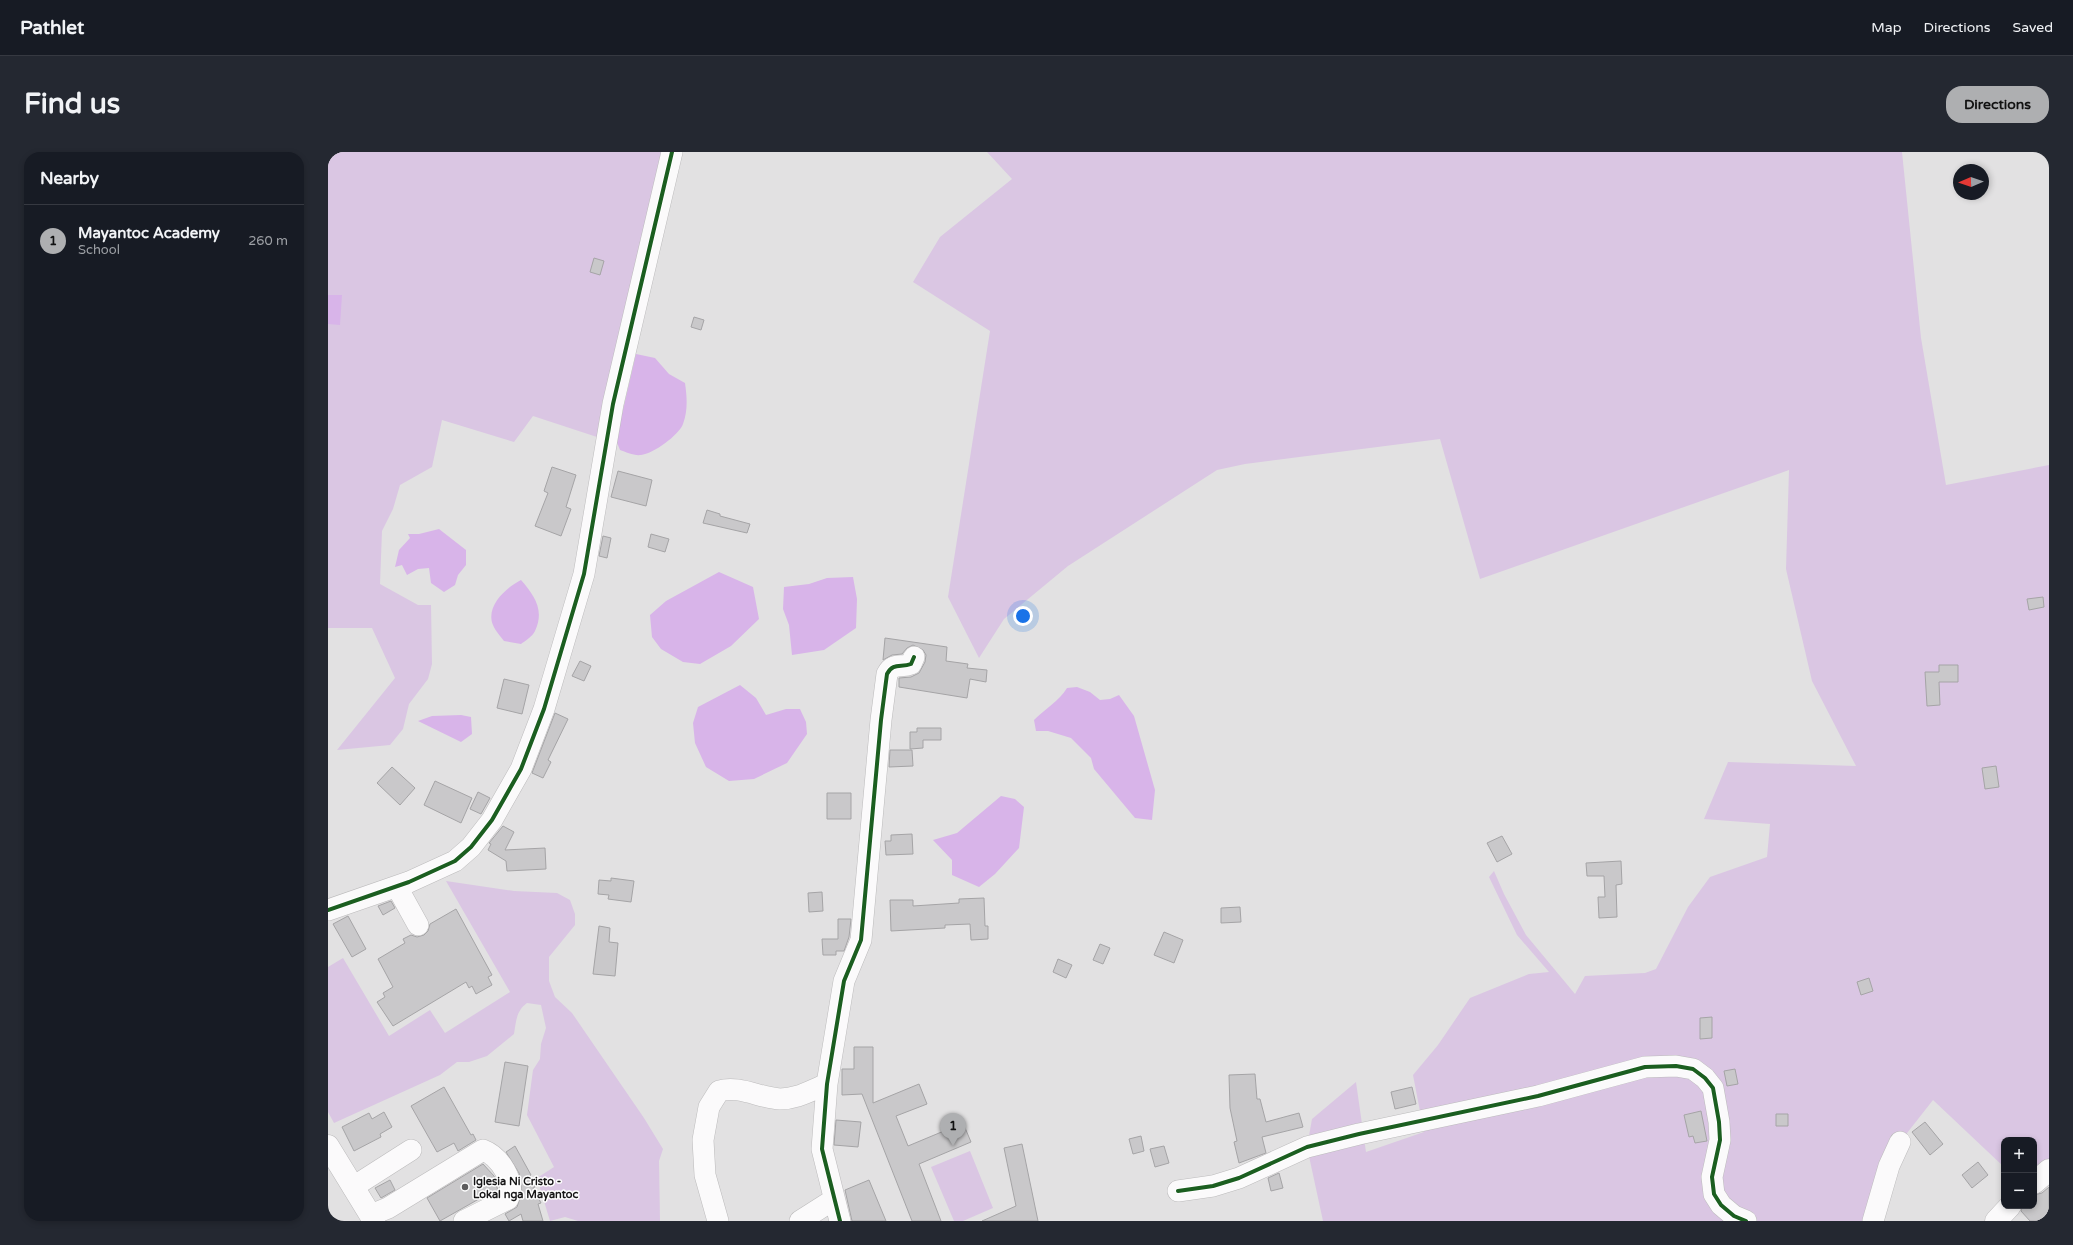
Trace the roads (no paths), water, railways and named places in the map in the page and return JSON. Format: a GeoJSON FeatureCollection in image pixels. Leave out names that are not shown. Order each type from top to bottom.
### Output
{"type":"FeatureCollection","features":[{"type":"Feature","properties":{"kind":"main road"},"geometry":{"type":"LineString","coordinates":[[328,1146],[372,1218]]}},
{"type":"Feature","properties":{"kind":"main road"},"geometry":{"type":"LineString","coordinates":[[2037,1180],[2049,1170]]}},
{"type":"Feature","properties":{"kind":"main road"},"geometry":{"type":"LineString","coordinates":[[1996,1221],[2007,1209]]}},
{"type":"Feature","properties":{"kind":"street"},"geometry":{"type":"LineString","coordinates":[[328,910],[396,887],[436,871],[455,861],[471,847],[492,820],[521,769],[544,709],[584,574],[613,404],[672,152]]}},
{"type":"Feature","properties":{"kind":"street"},"geometry":{"type":"LineString","coordinates":[[840,1221],[833,1200],[822,1149],[827,1084],[844,981],[861,940],[881,720],[887,674],[890,668],[896,665],[906,666],[911,664],[914,657]]}},
{"type":"Feature","properties":{"kind":"street"},"geometry":{"type":"LineString","coordinates":[[396,887],[418,925]]}},
{"type":"Feature","properties":{"kind":"street"},"geometry":{"type":"LineString","coordinates":[[1178,1191],[1213,1186],[1239,1178],[1307,1148],[1359,1134],[1538,1096],[1645,1067],[1676,1066],[1693,1069],[1705,1078],[1713,1088],[1719,1122],[1720,1140],[1712,1177],[1714,1194],[1721,1205],[1734,1216],[1746,1221]]}},
{"type":"Feature","properties":{"kind":"street"},"geometry":{"type":"LineString","coordinates":[[718,1221],[705,1174],[704,1140],[709,1107],[719,1090],[732,1089],[780,1099],[798,1097],[827,1084]]}},
{"type":"Feature","properties":{"kind":"street"},"geometry":{"type":"LineString","coordinates":[[1873,1221],[1890,1162],[1900,1142]]}},
{"type":"Feature","properties":{"kind":"street"},"geometry":{"type":"LineString","coordinates":[[353,1187],[412,1150]]}},
{"type":"Feature","properties":{"kind":"street"},"geometry":{"type":"LineString","coordinates":[[372,1218],[483,1150],[496,1157],[511,1185],[511,1193],[508,1199],[464,1221]]}},
{"type":"Feature","properties":{"kind":"street"},"geometry":{"type":"LineString","coordinates":[[800,1221],[833,1200]]}},
{"type":"Feature","properties":{"kind":"place","name":"Mayantoc Academy"},"geometry":{"type":"Point","coordinates":[953,1146]}},
{"type":"Feature","properties":{"kind":"place","name":"Iglesia Ni Cristo - Lokal nga Mayantoc"},"geometry":{"type":"Point","coordinates":[465,1187]}}]}
